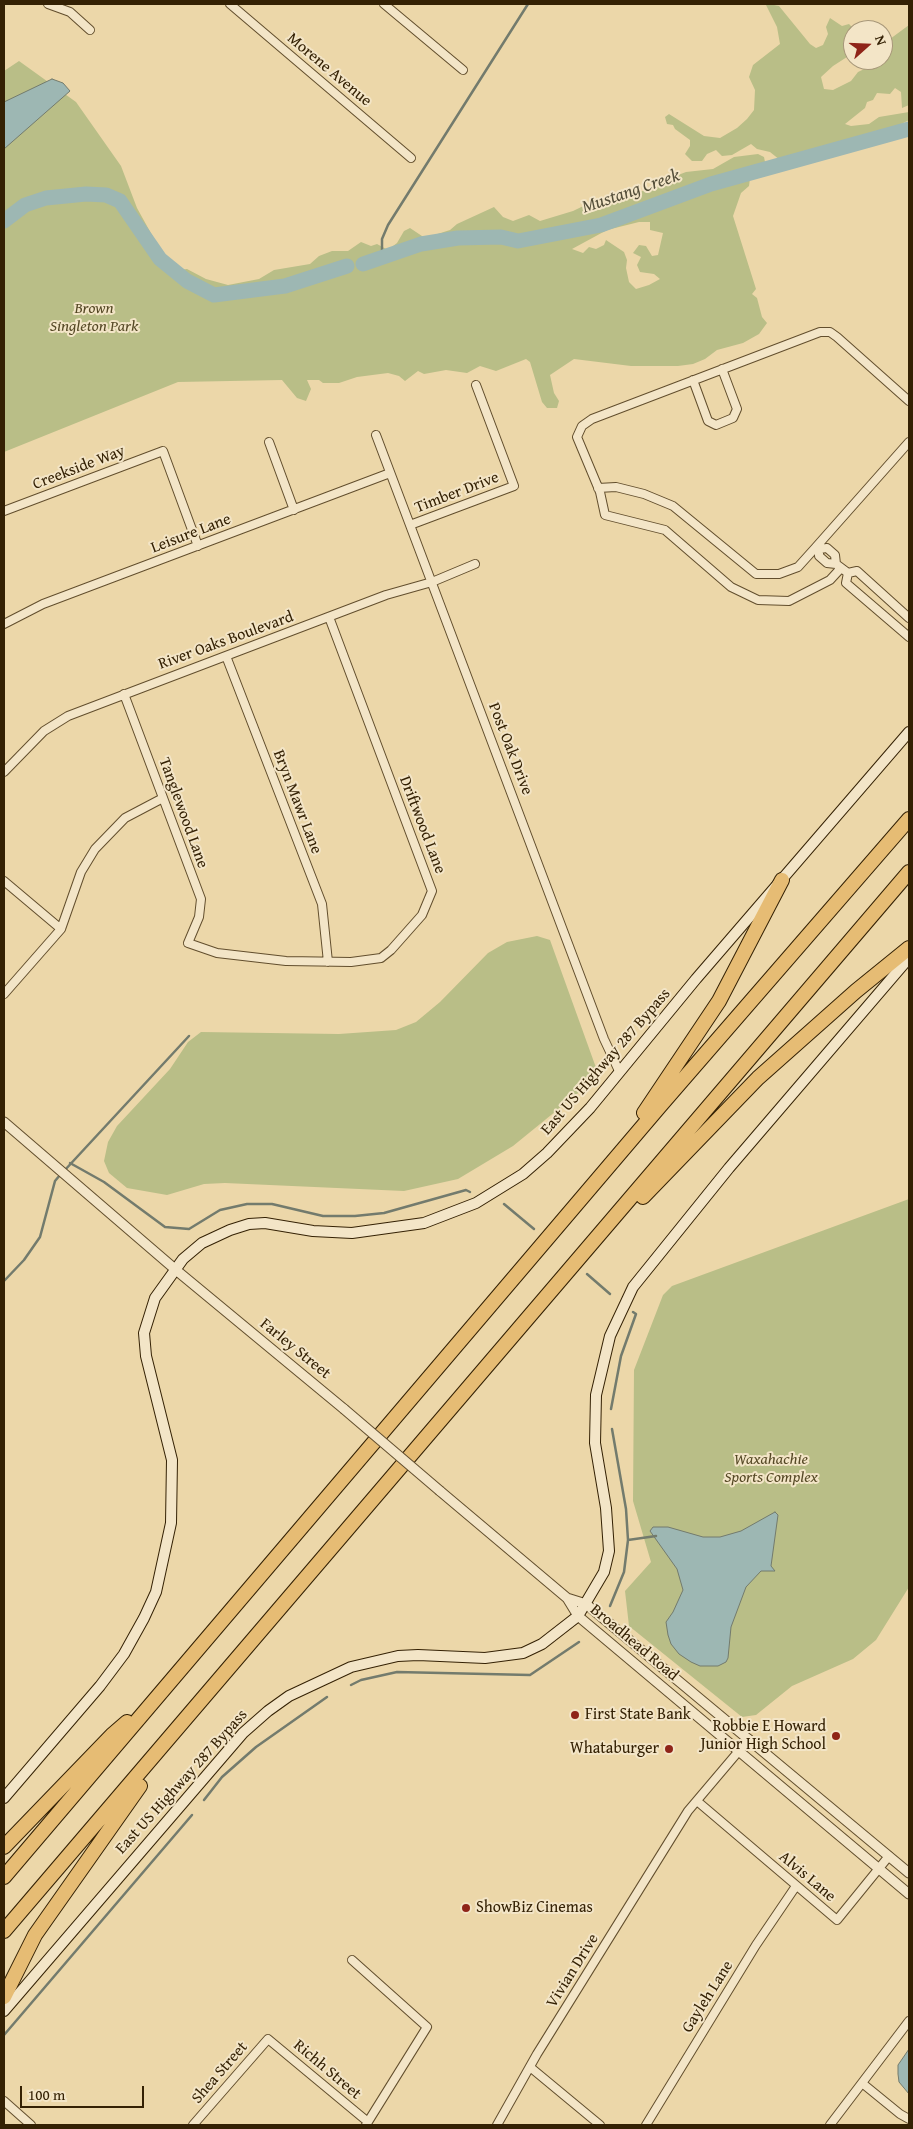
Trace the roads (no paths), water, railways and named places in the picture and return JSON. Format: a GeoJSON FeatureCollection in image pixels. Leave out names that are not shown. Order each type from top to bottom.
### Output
{"type":"FeatureCollection","features":[{"type":"Feature","properties":{"kind":"highway"},"geometry":{"type":"LineString","coordinates":[[4,1877],[909,818]]}},
{"type":"Feature","properties":{"kind":"highway"},"geometry":{"type":"LineString","coordinates":[[4,1931],[909,872]]}},
{"type":"Feature","properties":{"kind":"highway"},"geometry":{"type":"LineString","coordinates":[[603,1174],[719,1001],[782,880]]}},
{"type":"Feature","properties":{"kind":"highway"},"geometry":{"type":"LineString","coordinates":[[602,1230],[622,1218],[758,1078],[856,991],[909,948]]}},
{"type":"Feature","properties":{"kind":"highway"},"geometry":{"type":"LineString","coordinates":[[4,1997],[35,1935],[140,1785],[226,1682],[232,1665]]}},
{"type":"Feature","properties":{"kind":"highway"},"geometry":{"type":"LineString","coordinates":[[4,1847],[112,1735],[126,1723],[143,1714]]}},
{"type":"Feature","properties":{"kind":"main road","name":"East US Highway 287 Bypass"},"geometry":{"type":"LineString","coordinates":[[4,1798],[100,1686],[124,1654],[156,1592],[171,1523],[172,1460],[163,1416],[146,1356],[144,1333],[155,1298],[188,1253],[202,1243],[230,1230],[249,1224],[265,1223],[313,1231],[352,1233],[424,1223],[476,1203],[523,1174],[547,1153],[590,1108],[619,1071],[909,732]]}},
{"type":"Feature","properties":{"kind":"main road","name":"East US Highway 287 Bypass"},"geometry":{"type":"LineString","coordinates":[[4,2011],[243,1733],[289,1696],[351,1667],[398,1656],[485,1658],[523,1653],[542,1644],[578,1616],[604,1572],[609,1551],[606,1508],[595,1442],[596,1395],[610,1336],[632,1287],[729,1168],[909,958]]}},
{"type":"Feature","properties":{"kind":"street"},"geometry":{"type":"LineString","coordinates":[[48,4],[70,12],[90,30]]}},
{"type":"Feature","properties":{"kind":"street","name":"Morene Avenue"},"geometry":{"type":"LineString","coordinates":[[230,4],[411,158]]}},
{"type":"Feature","properties":{"kind":"street"},"geometry":{"type":"LineString","coordinates":[[384,4],[463,70]]}},
{"type":"Feature","properties":{"kind":"street"},"geometry":{"type":"LineString","coordinates":[[842,568],[830,580],[789,601],[758,600],[731,587],[665,530],[605,515],[598,488],[577,437],[582,426],[592,419],[820,332],[830,332],[909,401]]}},
{"type":"Feature","properties":{"kind":"street"},"geometry":{"type":"LineString","coordinates":[[693,380],[708,420],[716,425],[733,418],[737,409],[722,369]]}},
{"type":"Feature","properties":{"kind":"street","name":"Timber Drive"},"geometry":{"type":"LineString","coordinates":[[410,525],[514,486],[476,384]]}},
{"type":"Feature","properties":{"kind":"street","name":"Post Oak Drive"},"geometry":{"type":"LineString","coordinates":[[376,435],[604,1039],[619,1071]]}},
{"type":"Feature","properties":{"kind":"street"},"geometry":{"type":"LineString","coordinates":[[269,442],[294,510]]}},
{"type":"Feature","properties":{"kind":"street"},"geometry":{"type":"LineString","coordinates":[[598,488],[616,487],[644,494],[673,506],[756,574],[779,574],[798,567],[818,548],[909,442]]}},
{"type":"Feature","properties":{"kind":"street","name":"Creekside Way"},"geometry":{"type":"LineString","coordinates":[[4,511],[163,451],[198,546]]}},
{"type":"Feature","properties":{"kind":"street","name":"Leisure Lane"},"geometry":{"type":"LineString","coordinates":[[4,624],[43,604],[390,474]]}},
{"type":"Feature","properties":{"kind":"street"},"geometry":{"type":"LineString","coordinates":[[818,548],[819,556],[827,563],[857,571],[909,618]]}},
{"type":"Feature","properties":{"kind":"street","name":"River Oaks Boulevard"},"geometry":{"type":"LineString","coordinates":[[4,772],[52,725],[68,716],[386,595],[432,582],[475,564]]}},
{"type":"Feature","properties":{"kind":"street"},"geometry":{"type":"LineString","coordinates":[[842,568],[846,583],[909,637]]}},
{"type":"Feature","properties":{"kind":"street","name":"Driftwood Lane"},"geometry":{"type":"LineString","coordinates":[[188,943],[217,953],[286,961],[361,962],[381,958],[422,915],[432,891],[329,617]]}},
{"type":"Feature","properties":{"kind":"street","name":"Bryn Mawr Lane"},"geometry":{"type":"LineString","coordinates":[[226,656],[322,904],[328,962]]}},
{"type":"Feature","properties":{"kind":"street","name":"Tanglewood Lane"},"geometry":{"type":"LineString","coordinates":[[124,694],[201,899],[199,917],[188,943]]}},
{"type":"Feature","properties":{"kind":"street"},"geometry":{"type":"LineString","coordinates":[[4,994],[61,929],[81,872],[95,849],[125,818],[163,798]]}},
{"type":"Feature","properties":{"kind":"street"},"geometry":{"type":"LineString","coordinates":[[4,881],[61,929]]}},
{"type":"Feature","properties":{"kind":"street","name":"Farley Street"},"geometry":{"type":"LineString","coordinates":[[4,1122],[176,1270],[567,1598]]}},
{"type":"Feature","properties":{"kind":"street","name":"Broadhead Road"},"geometry":{"type":"LineString","coordinates":[[567,1598],[586,1604],[909,1873]]}},
{"type":"Feature","properties":{"kind":"street","name":"Broadhead Road"},"geometry":{"type":"LineString","coordinates":[[567,1598],[578,1616],[909,1894]]}},
{"type":"Feature","properties":{"kind":"street","name":"Vivian Drive"},"geometry":{"type":"LineString","coordinates":[[497,2125],[530,2067],[664,1850],[697,1801],[750,1739]]}},
{"type":"Feature","properties":{"kind":"street","name":"Alvis Lane"},"geometry":{"type":"LineString","coordinates":[[697,1801],[837,1920],[889,1856]]}},
{"type":"Feature","properties":{"kind":"street","name":"Gayleh Lane"},"geometry":{"type":"LineString","coordinates":[[646,2125],[796,1886]]}},
{"type":"Feature","properties":{"kind":"street"},"geometry":{"type":"LineString","coordinates":[[352,1960],[427,2027],[367,2124]]}},
{"type":"Feature","properties":{"kind":"street"},"geometry":{"type":"LineString","coordinates":[[830,2125],[909,2021]]}},
{"type":"Feature","properties":{"kind":"street","name":"Richh Street"},"geometry":{"type":"LineString","coordinates":[[268,2039],[367,2124]]}},
{"type":"Feature","properties":{"kind":"street","name":"Shea Street"},"geometry":{"type":"LineString","coordinates":[[196,2124],[268,2039]]}},
{"type":"Feature","properties":{"kind":"street"},"geometry":{"type":"LineString","coordinates":[[530,2067],[600,2125]]}},
{"type":"Feature","properties":{"kind":"street"},"geometry":{"type":"LineString","coordinates":[[862,2083],[900,2114],[909,2119]]}},
{"type":"Feature","properties":{"kind":"street"},"geometry":{"type":"LineString","coordinates":[[4,2101],[31,2125]]}},
{"type":"Feature","properties":{"kind":"water"},"geometry":{"type":"Polygon","coordinates":[[[52,79],[63,83],[70,91],[4,149],[4,102],[52,79]]]}},
{"type":"Feature","properties":{"kind":"water"},"geometry":{"type":"Polygon","coordinates":[[[775,1512],[778,1515],[771,1566],[775,1571],[761,1571],[746,1587],[731,1627],[726,1662],[718,1666],[700,1666],[691,1662],[679,1654],[671,1644],[666,1622],[683,1590],[677,1569],[650,1531],[653,1527],[668,1527],[703,1537],[720,1537],[741,1531],[775,1512]]]}},
{"type":"Feature","properties":{"kind":"water"},"geometry":{"type":"Polygon","coordinates":[[[909,2049],[909,2094],[899,2082],[898,2065],[909,2049]]]}},
{"type":"Feature","properties":{"kind":"waterway"},"geometry":{"type":"LineString","coordinates":[[382,257],[382,239],[388,225],[528,4]]}},
{"type":"Feature","properties":{"kind":"waterway","name":"Mustang Creek"},"geometry":{"type":"LineString","coordinates":[[363,264],[421,244],[458,238],[501,237],[518,241],[601,225],[711,184],[909,129]]}},
{"type":"Feature","properties":{"kind":"waterway","name":"Mustang Creek"},"geometry":{"type":"LineString","coordinates":[[4,221],[25,205],[46,198],[86,194],[106,195],[120,201],[160,259],[187,281],[214,295],[285,286],[347,266]]}},
{"type":"Feature","properties":{"kind":"waterway"},"geometry":{"type":"LineString","coordinates":[[64,1171],[189,1036]]}},
{"type":"Feature","properties":{"kind":"waterway"},"geometry":{"type":"LineString","coordinates":[[70,1163],[104,1182],[165,1227],[189,1229],[220,1210],[247,1204],[272,1204],[323,1216],[355,1216],[384,1213],[466,1190],[470,1192]]}},
{"type":"Feature","properties":{"kind":"waterway"},"geometry":{"type":"LineString","coordinates":[[4,1281],[24,1260],[40,1237],[55,1181],[60,1175]]}},
{"type":"Feature","properties":{"kind":"waterway"},"geometry":{"type":"LineString","coordinates":[[504,1204],[534,1229]]}},
{"type":"Feature","properties":{"kind":"waterway"},"geometry":{"type":"LineString","coordinates":[[587,1274],[610,1294]]}},
{"type":"Feature","properties":{"kind":"waterway"},"geometry":{"type":"LineString","coordinates":[[611,1409],[621,1356],[636,1314],[633,1312]]}},
{"type":"Feature","properties":{"kind":"waterway"},"geometry":{"type":"LineString","coordinates":[[610,1606],[624,1572],[628,1540],[626,1509],[612,1429]]}},
{"type":"Feature","properties":{"kind":"waterway"},"geometry":{"type":"LineString","coordinates":[[628,1540],[656,1536]]}},
{"type":"Feature","properties":{"kind":"waterway"},"geometry":{"type":"LineString","coordinates":[[351,1685],[361,1680],[397,1672],[530,1675],[579,1642]]}},
{"type":"Feature","properties":{"kind":"waterway"},"geometry":{"type":"LineString","coordinates":[[204,1800],[222,1777],[256,1747],[327,1697]]}},
{"type":"Feature","properties":{"kind":"waterway"},"geometry":{"type":"LineString","coordinates":[[4,2035],[192,1815]]}},
{"type":"Feature","properties":{"kind":"place","name":"First State Bank"},"geometry":{"type":"Point","coordinates":[575,1715]}},
{"type":"Feature","properties":{"kind":"place","name":"Robbie E Howard Junior High School"},"geometry":{"type":"Point","coordinates":[836,1736]}},
{"type":"Feature","properties":{"kind":"place","name":"Whataburger"},"geometry":{"type":"Point","coordinates":[669,1749]}},
{"type":"Feature","properties":{"kind":"place","name":"ShowBiz Cinemas"},"geometry":{"type":"Point","coordinates":[466,1908]}},
{"type":"Feature","properties":{"kind":"park label","name":"Brown Singleton Park"},"geometry":{"type":"Point","coordinates":[94,318]}},
{"type":"Feature","properties":{"kind":"park label","name":"Waxahachie Sports Complex"},"geometry":{"type":"Point","coordinates":[771,1469]}}]}
